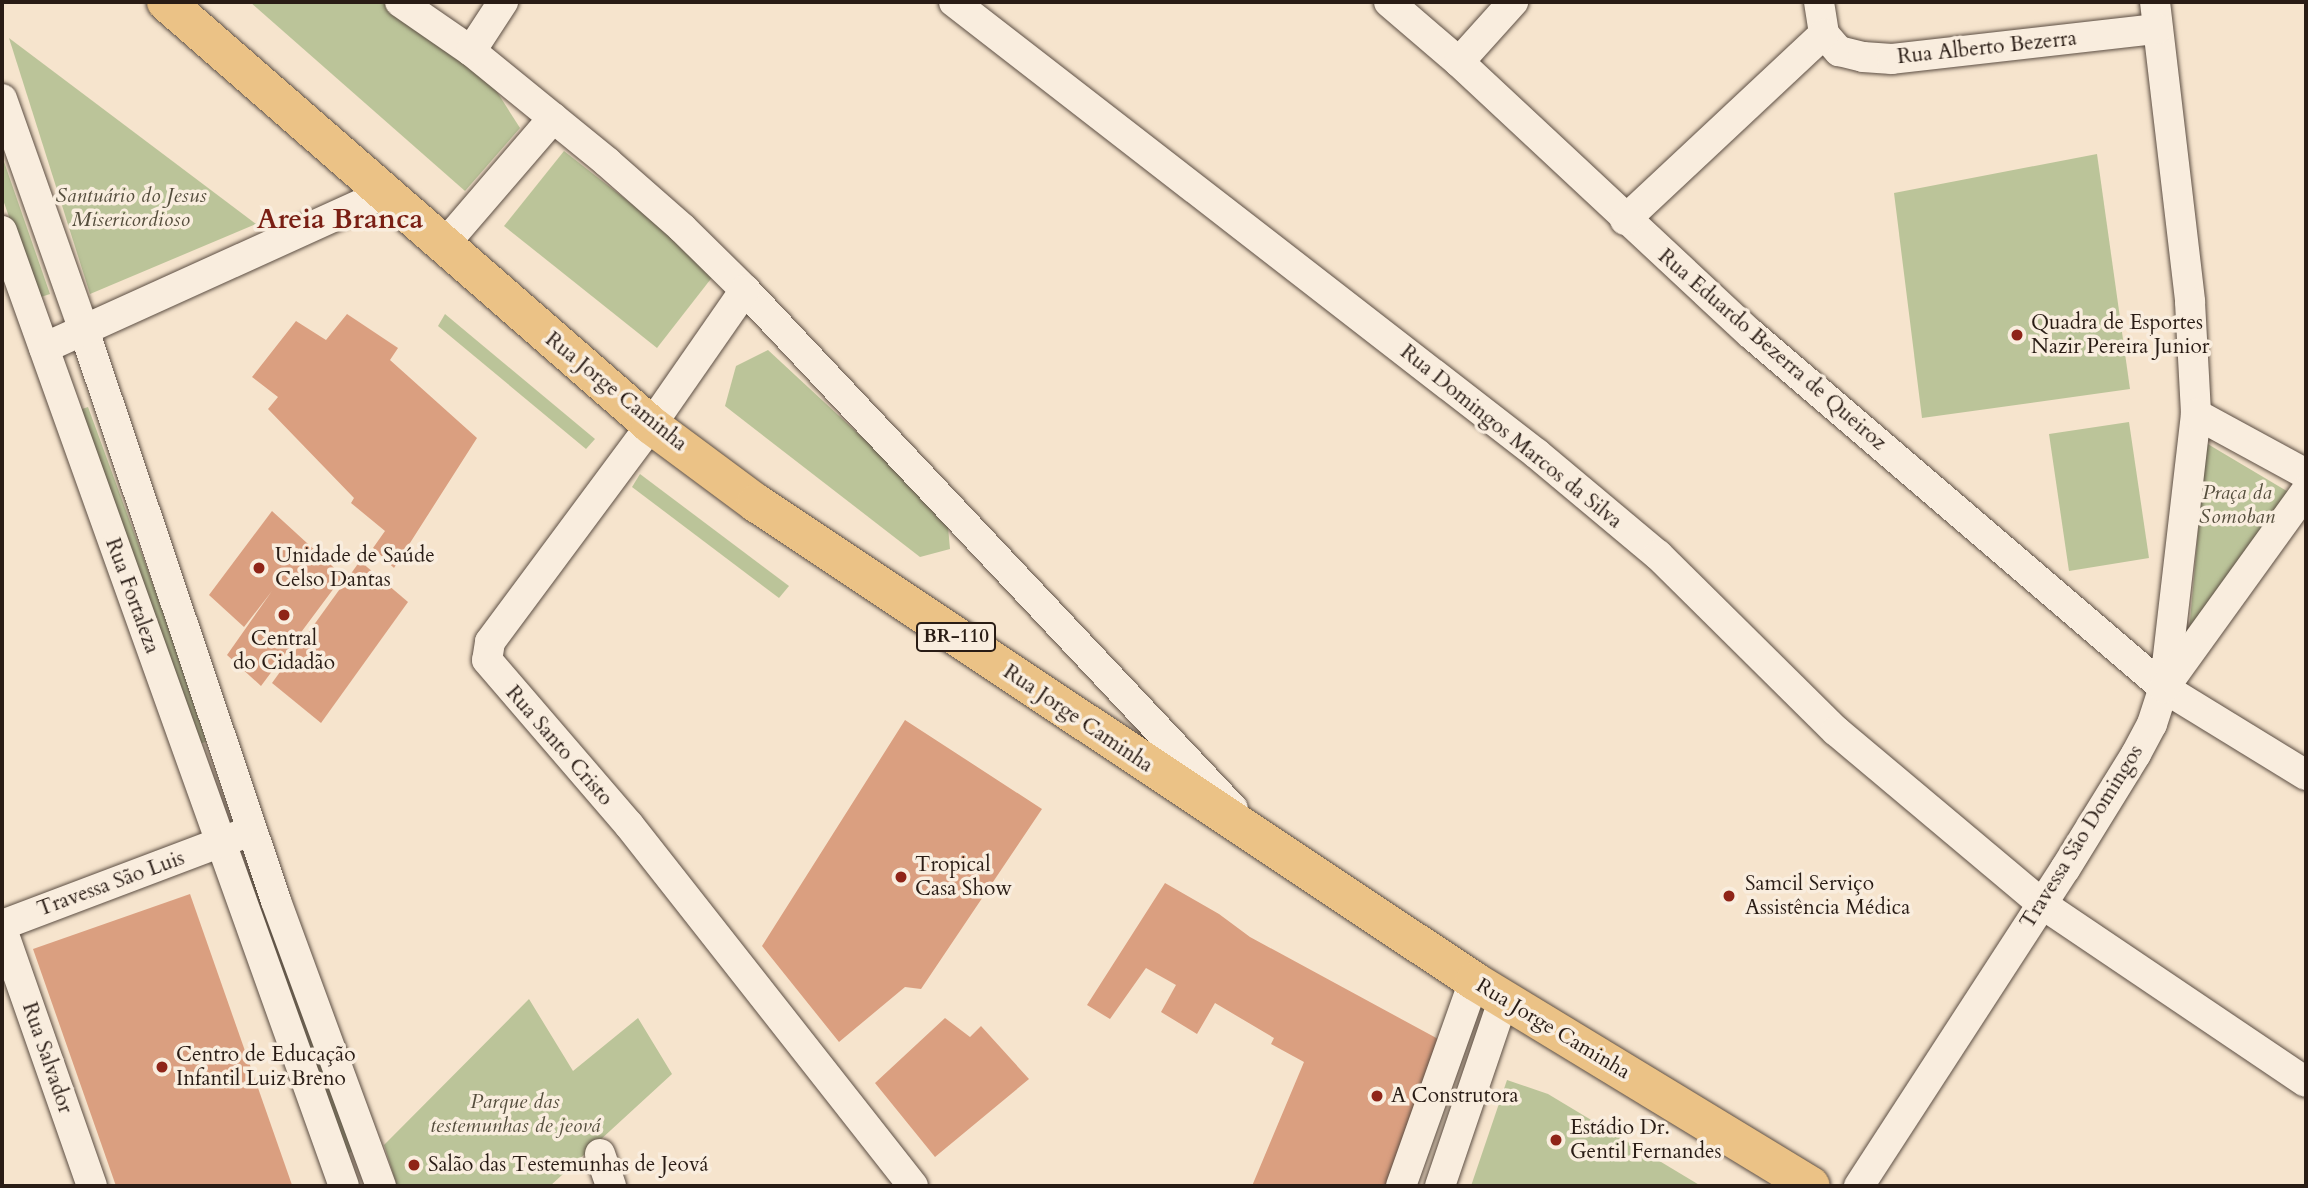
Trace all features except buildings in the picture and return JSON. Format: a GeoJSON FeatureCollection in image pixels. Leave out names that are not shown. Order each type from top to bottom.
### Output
{"type":"FeatureCollection","features":[{"type":"Feature","properties":{"kind":"main road","name":"Rua Jorge Caminha"},"geometry":{"type":"LineString","coordinates":[[177,5],[384,194],[652,425],[814,543],[1270,847],[1489,989],[1811,1186]]}},
{"type":"Feature","properties":{"kind":"street"},"geometry":{"type":"LineString","coordinates":[[400,2],[471,51],[682,228],[745,290],[1270,847]]}},
{"type":"Feature","properties":{"kind":"street"},"geometry":{"type":"LineString","coordinates":[[471,51],[503,2]]}},
{"type":"Feature","properties":{"kind":"street","name":"Rua Domingos Marcos da Silva"},"geometry":{"type":"LineString","coordinates":[[954,2],[1547,463],[1688,583],[1836,731],[2042,904],[2306,1082]]}},
{"type":"Feature","properties":{"kind":"street","name":"Rua Eduardo Bezerra de Queiroz"},"geometry":{"type":"LineString","coordinates":[[1389,2],[1459,62],[1625,220],[1751,334],[2164,688],[2306,775]]}},
{"type":"Feature","properties":{"kind":"street"},"geometry":{"type":"LineString","coordinates":[[1459,62],[1513,2]]}},
{"type":"Feature","properties":{"kind":"street"},"geometry":{"type":"LineString","coordinates":[[1625,220],[1824,34],[1819,2]]}},
{"type":"Feature","properties":{"kind":"street"},"geometry":{"type":"LineString","coordinates":[[2156,15],[2190,302],[2196,414],[2164,688]]}},
{"type":"Feature","properties":{"kind":"street","name":"Rua Alberto Bezerra"},"geometry":{"type":"LineString","coordinates":[[1824,34],[1839,51],[1863,57],[1892,59],[2156,15]]}},
{"type":"Feature","properties":{"kind":"street","name":"Rua Fortaleza"},"geometry":{"type":"LineString","coordinates":[[2,99],[84,330],[373,1183]]}},
{"type":"Feature","properties":{"kind":"street"},"geometry":{"type":"LineString","coordinates":[[443,246],[554,118]]}},
{"type":"Feature","properties":{"kind":"street"},"geometry":{"type":"LineString","coordinates":[[44,348],[384,194]]}},
{"type":"Feature","properties":{"kind":"street","name":"Rua Fortaleza"},"geometry":{"type":"LineString","coordinates":[[2,231],[344,1186]]}},
{"type":"Feature","properties":{"kind":"street","name":"Rua Santo Cristo"},"geometry":{"type":"LineString","coordinates":[[745,290],[652,425],[490,642],[487,653],[489,666],[629,825],[913,1186]]}},
{"type":"Feature","properties":{"kind":"street"},"geometry":{"type":"LineString","coordinates":[[2196,414],[2306,474]]}},
{"type":"Feature","properties":{"kind":"street","name":"Travessa São Domingos"},"geometry":{"type":"LineString","coordinates":[[1859,1186],[2136,754],[2152,724],[2164,688],[2306,491]]}},
{"type":"Feature","properties":{"kind":"street"},"geometry":{"type":"LineString","coordinates":[[220,844],[253,828]]}},
{"type":"Feature","properties":{"kind":"street","name":"Travessa São Luis"},"geometry":{"type":"LineString","coordinates":[[2,927],[220,844]]}},
{"type":"Feature","properties":{"kind":"street","name":"Rua Salvador"},"geometry":{"type":"LineString","coordinates":[[2,927],[92,1186]]}},
{"type":"Feature","properties":{"kind":"street"},"geometry":{"type":"LineString","coordinates":[[1401,1186],[1489,989]]}},
{"type":"Feature","properties":{"kind":"street"},"geometry":{"type":"LineString","coordinates":[[1440,1186],[1489,989]]}},
{"type":"Feature","properties":{"kind":"street"},"geometry":{"type":"LineString","coordinates":[[600,1154],[611,1186]]}},
{"type":"Feature","properties":{"kind":"green space"},"geometry":{"type":"Polygon","coordinates":[[[250,2],[385,2],[471,51],[520,128],[465,191],[250,2]]]}},
{"type":"Feature","properties":{"kind":"green space","name":"Santuário do Jesus Misericordioso"},"geometry":{"type":"Polygon","coordinates":[[[9,38],[256,224],[90,294],[9,38]]]}},
{"type":"Feature","properties":{"kind":"green space"},"geometry":{"type":"Polygon","coordinates":[[[564,151],[717,271],[657,348],[504,226],[564,151]]]}},
{"type":"Feature","properties":{"kind":"green space","name":"Quadra de Esportes Nazir Pereira Junior"},"geometry":{"type":"Polygon","coordinates":[[[2097,154],[2130,389],[1922,418],[1894,193],[2097,154]]]}},
{"type":"Feature","properties":{"kind":"green space"},"geometry":{"type":"Polygon","coordinates":[[[2,156],[50,294],[38,298],[2,197],[2,156]]]}},
{"type":"Feature","properties":{"kind":"green space"},"geometry":{"type":"Polygon","coordinates":[[[445,314],[595,439],[586,449],[438,326],[445,314]]]}},
{"type":"Feature","properties":{"kind":"green space"},"geometry":{"type":"Polygon","coordinates":[[[768,350],[947,516],[950,549],[920,557],[725,406],[736,366],[768,350]]]}},
{"type":"Feature","properties":{"kind":"green space"},"geometry":{"type":"Polygon","coordinates":[[[88,407],[210,740],[195,746],[73,412],[88,407]]]}},
{"type":"Feature","properties":{"kind":"green space"},"geometry":{"type":"Polygon","coordinates":[[[2129,422],[2149,558],[2069,571],[2049,434],[2129,422]]]}},
{"type":"Feature","properties":{"kind":"green space","name":"Praça da Somoban"},"geometry":{"type":"Polygon","coordinates":[[[2206,443],[2292,494],[2189,632],[2206,443]]]}},
{"type":"Feature","properties":{"kind":"green space"},"geometry":{"type":"Polygon","coordinates":[[[640,474],[789,586],[779,598],[632,487],[640,474]]]}},
{"type":"Feature","properties":{"kind":"green space"},"geometry":{"type":"Polygon","coordinates":[[[255,871],[355,1150],[343,1156],[242,875],[255,871]]]}},
{"type":"Feature","properties":{"kind":"green space","name":"Parque das testemunhas de jeová"},"geometry":{"type":"Polygon","coordinates":[[[529,999],[573,1071],[638,1018],[672,1074],[550,1186],[397,1186],[384,1145],[529,999]]]}},
{"type":"Feature","properties":{"kind":"green space","name":"Estádio Dr. Gentil Fernandes"},"geometry":{"type":"Polygon","coordinates":[[[1507,1080],[1548,1094],[1701,1186],[1471,1186],[1507,1080]]]}},
{"type":"Feature","properties":{"kind":"place","name":"Quadra de Esportes Nazir Pereira Junior"},"geometry":{"type":"Point","coordinates":[2017,335]}},
{"type":"Feature","properties":{"kind":"place","name":"Unidade de Saúde Celso Dantas"},"geometry":{"type":"Point","coordinates":[259,568]}},
{"type":"Feature","properties":{"kind":"place","name":"Central do Cidadão"},"geometry":{"type":"Point","coordinates":[284,615]}},
{"type":"Feature","properties":{"kind":"place","name":"Tropical Casa Show"},"geometry":{"type":"Point","coordinates":[901,877]}},
{"type":"Feature","properties":{"kind":"place","name":"Samcil Serviço Assistência Médica"},"geometry":{"type":"Point","coordinates":[1729,896]}},
{"type":"Feature","properties":{"kind":"place","name":"Centro de Educação Infantil Luiz Breno"},"geometry":{"type":"Point","coordinates":[162,1067]}},
{"type":"Feature","properties":{"kind":"place","name":"A Construtora"},"geometry":{"type":"Point","coordinates":[1377,1096]}},
{"type":"Feature","properties":{"kind":"place","name":"Estádio Dr. Gentil Fernandes"},"geometry":{"type":"Point","coordinates":[1556,1140]}},
{"type":"Feature","properties":{"kind":"place","name":"Salão das Testemunhas de Jeová"},"geometry":{"type":"Point","coordinates":[414,1165]}},
{"type":"Feature","properties":{"kind":"district","name":"Areia Branca"},"geometry":{"type":"Point","coordinates":[340,219]}}]}
